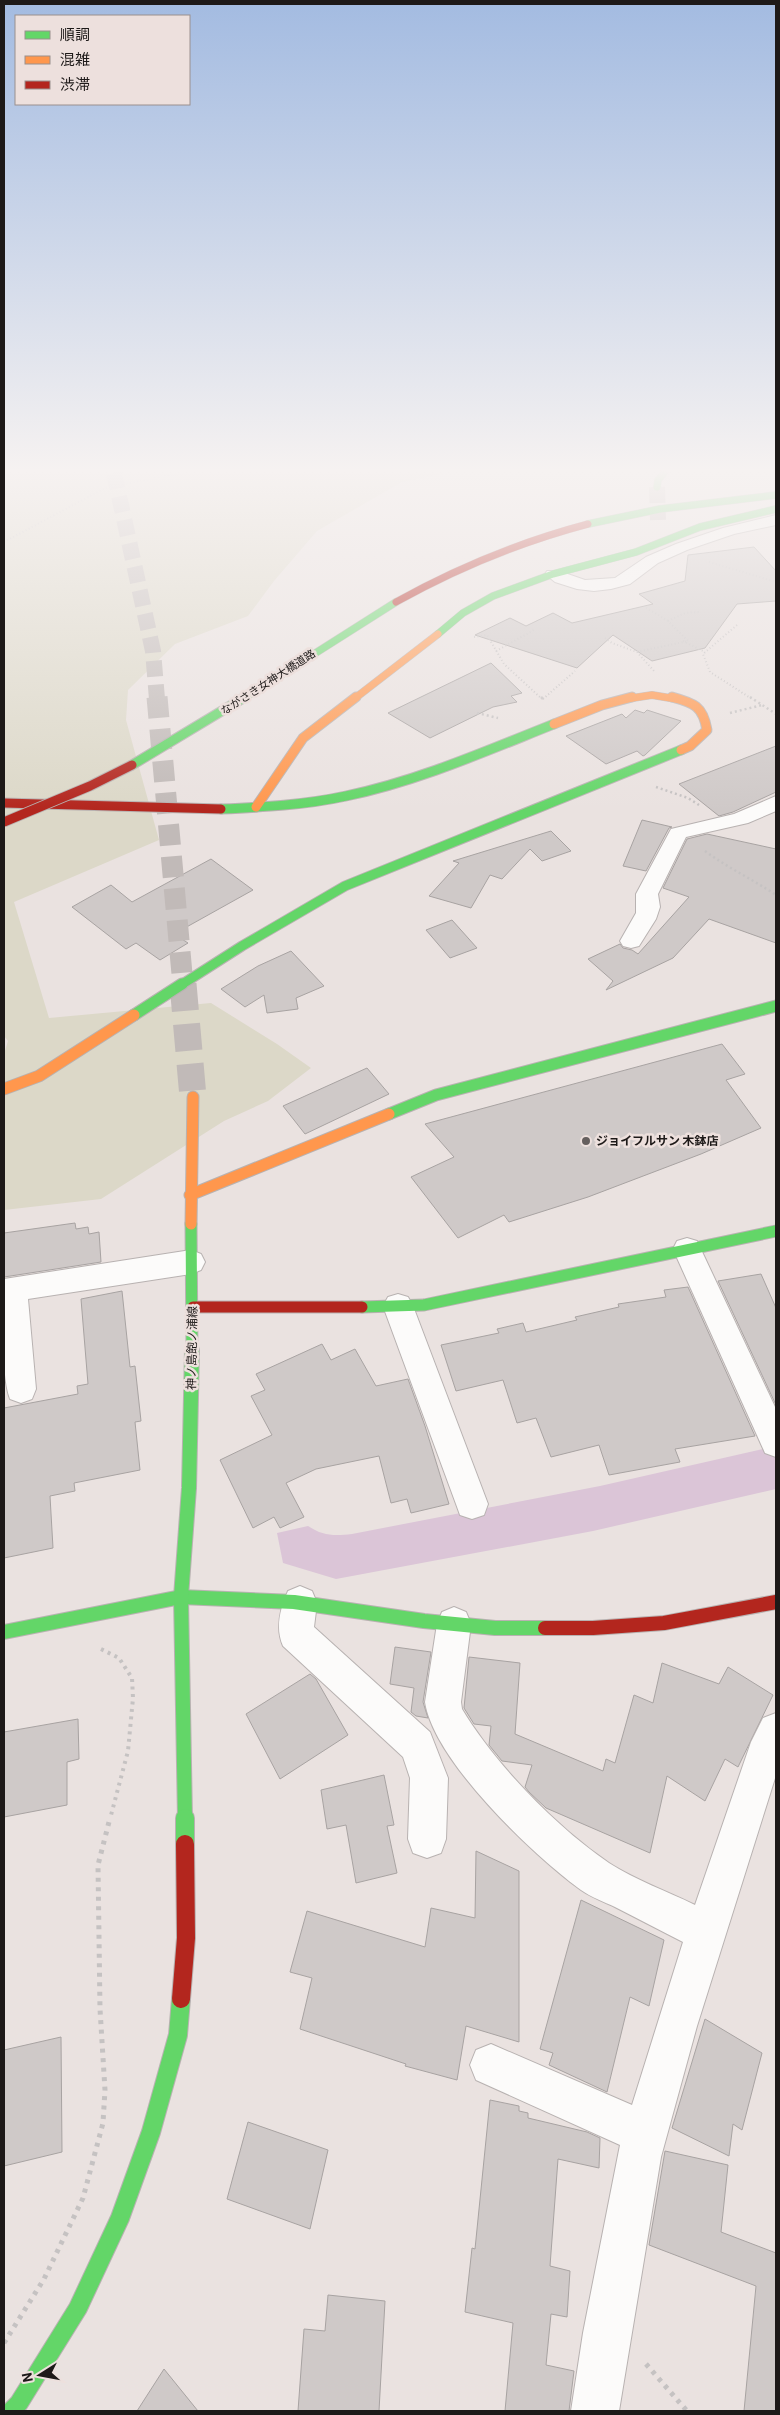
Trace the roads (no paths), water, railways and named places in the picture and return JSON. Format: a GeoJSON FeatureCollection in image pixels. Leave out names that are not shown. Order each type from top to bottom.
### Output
{"type":"FeatureCollection","features":[{"type":"Feature","properties":{"kind":"street","name":"ながさき女神大橋道路"},"geometry":{"type":"LineString","coordinates":[[4,822],[90,786],[132,765],[188,733],[393,604],[428,586]]}},
{"type":"Feature","properties":{"kind":"street"},"geometry":{"type":"LineString","coordinates":[[256,807],[303,738],[410,658],[463,613],[494,596],[522,586]]}},
{"type":"Feature","properties":{"kind":"street"},"geometry":{"type":"LineString","coordinates":[[4,803],[198,810],[256,807],[345,796],[414,778],[620,700],[658,695],[686,701],[699,709],[706,719],[707,730],[701,738],[690,746],[345,886],[242,946],[39,1076],[4,1089]]}},
{"type":"Feature","properties":{"kind":"street"},"geometry":{"type":"LineString","coordinates":[[631,941],[647,917],[650,903],[647,894],[678,833],[717,823],[771,814]]}},
{"type":"Feature","properties":{"kind":"street"},"geometry":{"type":"LineString","coordinates":[[190,1195],[436,1095],[776,1006]]}},
{"type":"Feature","properties":{"kind":"street","name":"神ノ島飽ノ浦線"},"geometry":{"type":"LineString","coordinates":[[18,2408],[78,2308],[120,2218],[151,2132],[178,2035],[186,1938],[181,1597],[189,1488],[193,1308],[190,1195],[193,1098]]}},
{"type":"Feature","properties":{"kind":"street"},"geometry":{"type":"LineString","coordinates":[[193,1308],[424,1305],[776,1230]]}},
{"type":"Feature","properties":{"kind":"street"},"geometry":{"type":"LineString","coordinates":[[687,1249],[776,1443]]}},
{"type":"Feature","properties":{"kind":"street"},"geometry":{"type":"LineString","coordinates":[[21,1389],[9,1290],[191,1262]]}},
{"type":"Feature","properties":{"kind":"street"},"geometry":{"type":"LineString","coordinates":[[398,1306],[472,1504]]}},
{"type":"Feature","properties":{"kind":"street"},"geometry":{"type":"LineString","coordinates":[[4,1632],[181,1597],[300,1603],[495,1628],[593,1628],[664,1623],[776,1602]]}},
{"type":"Feature","properties":{"kind":"street"},"geometry":{"type":"LineString","coordinates":[[300,1603],[296,1634],[400,1728],[417,1746],[429,1778],[427,1839]]}},
{"type":"Feature","properties":{"kind":"street"},"geometry":{"type":"LineString","coordinates":[[454,1624],[443,1702],[445,1714],[456,1733],[492,1780],[534,1827],[596,1876],[706,1932]]}},
{"type":"Feature","properties":{"kind":"street"},"geometry":{"type":"LineString","coordinates":[[595,2411],[639,2157],[676,2026],[706,1932],[764,1755],[776,1731]]}},
{"type":"Feature","properties":{"kind":"street"},"geometry":{"type":"LineString","coordinates":[[491,2065],[646,2134]]}},
{"type":"Feature","properties":{"kind":"tunnel"},"geometry":{"type":"LineString","coordinates":[[139,586],[153,651],[157,699]]}},
{"type":"Feature","properties":{"kind":"tunnel"},"geometry":{"type":"LineString","coordinates":[[157,697],[183,985]]}},
{"type":"Feature","properties":{"kind":"tunnel"},"geometry":{"type":"LineString","coordinates":[[183,984],[193,1097]]}},
{"type":"Feature","properties":{"kind":"place","name":"ジョイフルサン 木鉢店"},"geometry":{"type":"Point","coordinates":[586,1141]}}]}
